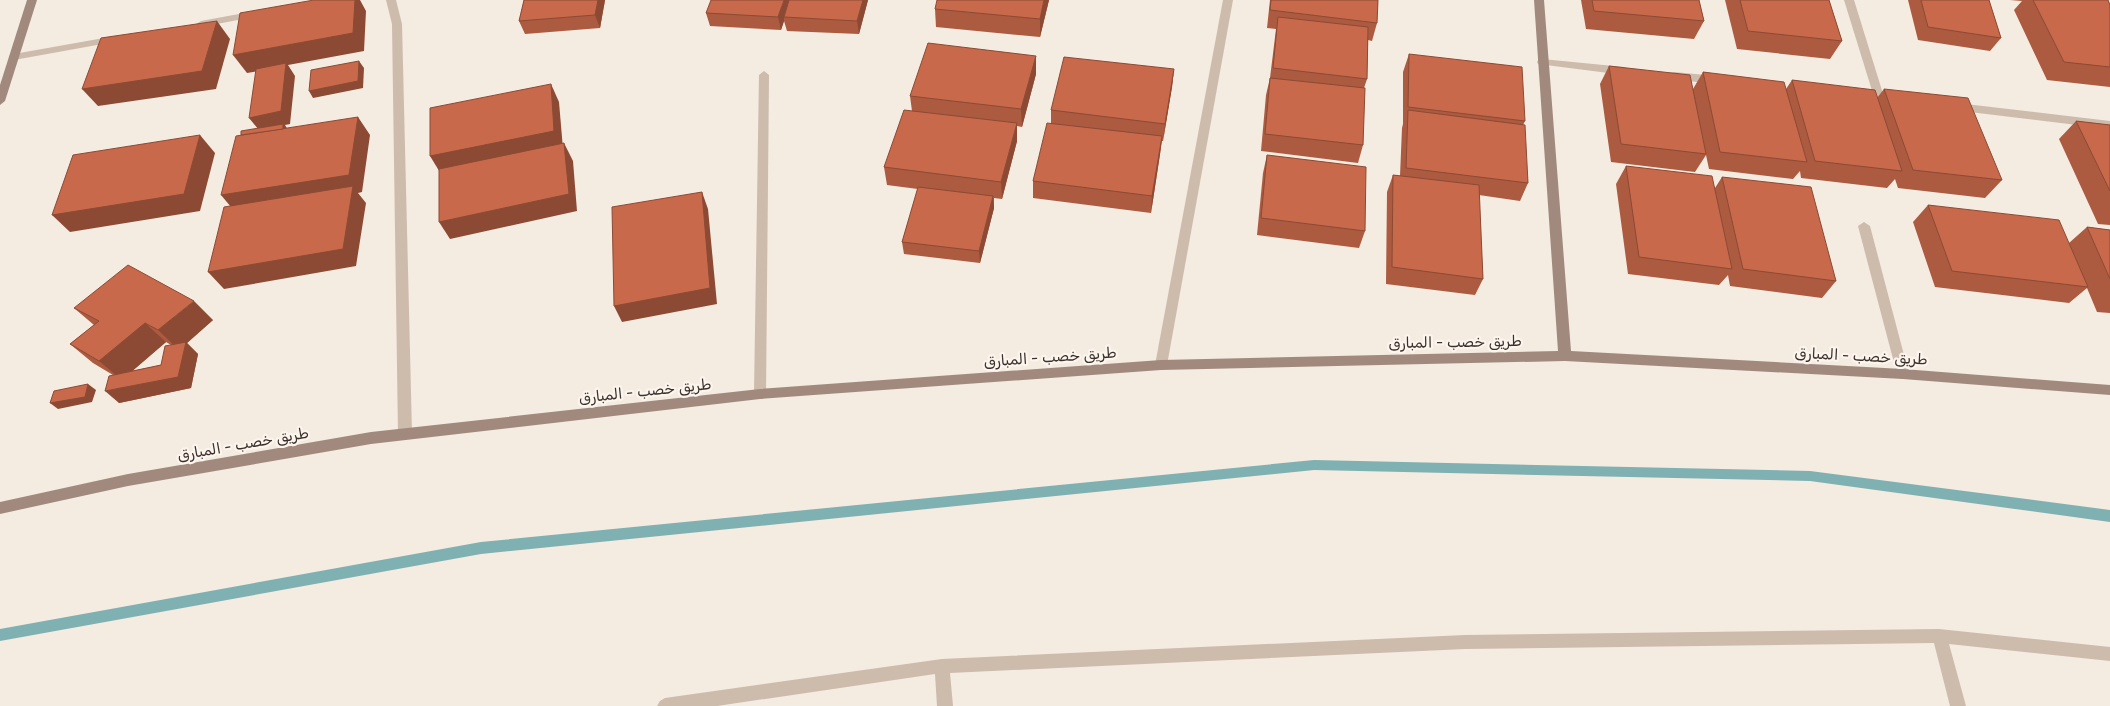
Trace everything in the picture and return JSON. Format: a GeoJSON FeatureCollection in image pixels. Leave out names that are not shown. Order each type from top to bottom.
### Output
{"type":"FeatureCollection","features":[{"type":"Feature","properties":{"kind":"main road"},"geometry":{"type":"LineString","coordinates":[[0,101],[32,0]]}},
{"type":"Feature","properties":{"kind":"main road"},"geometry":{"type":"LineString","coordinates":[[1539,0],[1542,62],[1565,356]]}},
{"type":"Feature","properties":{"kind":"main road","name":"طريق خصب - المبارق"},"geometry":{"type":"LineString","coordinates":[[0,508],[128,480],[362,439],[760,394],[1161,365],[1565,356],[1903,374],[2110,390]]}},
{"type":"Feature","properties":{"kind":"street"},"geometry":{"type":"LineString","coordinates":[[391,0],[397,24],[405,434]]}},
{"type":"Feature","properties":{"kind":"street"},"geometry":{"type":"LineString","coordinates":[[1161,365],[1228,0]]}},
{"type":"Feature","properties":{"kind":"street"},"geometry":{"type":"LineString","coordinates":[[1849,0],[1879,97]]}},
{"type":"Feature","properties":{"kind":"street"},"geometry":{"type":"LineString","coordinates":[[190,26],[268,12]]}},
{"type":"Feature","properties":{"kind":"street"},"geometry":{"type":"LineString","coordinates":[[14,57],[122,38]]}},
{"type":"Feature","properties":{"kind":"street"},"geometry":{"type":"LineString","coordinates":[[1542,62],[1631,71]]}},
{"type":"Feature","properties":{"kind":"street"},"geometry":{"type":"LineString","coordinates":[[1661,74],[1730,82]]}},
{"type":"Feature","properties":{"kind":"street"},"geometry":{"type":"LineString","coordinates":[[760,394],[764,76]]}},
{"type":"Feature","properties":{"kind":"street"},"geometry":{"type":"LineString","coordinates":[[1946,105],[2110,125]]}},
{"type":"Feature","properties":{"kind":"street"},"geometry":{"type":"LineString","coordinates":[[1864,226],[1903,374]]}},
{"type":"Feature","properties":{"kind":"street"},"geometry":{"type":"LineString","coordinates":[[665,706],[942,666],[1465,642],[1939,636],[2110,654]]}},
{"type":"Feature","properties":{"kind":"street"},"geometry":{"type":"LineString","coordinates":[[1939,636],[1958,706]]}},
{"type":"Feature","properties":{"kind":"street"},"geometry":{"type":"LineString","coordinates":[[942,666],[945,706]]}},
{"type":"Feature","properties":{"kind":"building"},"geometry":{"type":"Polygon","coordinates":[[[314,0],[355,0],[353,33],[233,55],[240,13],[314,0]]]}},
{"type":"Feature","properties":{"kind":"building"},"geometry":{"type":"Polygon","coordinates":[[[524,0],[598,0],[595,15],[519,21],[524,0]]]}},
{"type":"Feature","properties":{"kind":"building"},"geometry":{"type":"Polygon","coordinates":[[[711,0],[784,0],[778,17],[706,13],[711,0]]]}},
{"type":"Feature","properties":{"kind":"building"},"geometry":{"type":"Polygon","coordinates":[[[789,0],[863,0],[857,21],[784,17],[789,0]]]}},
{"type":"Feature","properties":{"kind":"building"},"geometry":{"type":"Polygon","coordinates":[[[937,0],[1044,0],[1040,19],[935,9],[937,0]]]}},
{"type":"Feature","properties":{"kind":"building"},"geometry":{"type":"Polygon","coordinates":[[[1271,0],[1378,0],[1377,23],[1270,10],[1271,0]]]}},
{"type":"Feature","properties":{"kind":"building"},"geometry":{"type":"Polygon","coordinates":[[[1592,0],[1699,0],[1704,21],[1594,11],[1592,0]]]}},
{"type":"Feature","properties":{"kind":"building"},"geometry":{"type":"Polygon","coordinates":[[[1740,0],[1829,0],[1842,41],[1748,31],[1740,0]]]}},
{"type":"Feature","properties":{"kind":"building"},"geometry":{"type":"Polygon","coordinates":[[[1921,0],[1989,0],[2001,38],[1928,27],[1921,0]]]}},
{"type":"Feature","properties":{"kind":"building"},"geometry":{"type":"Polygon","coordinates":[[[2033,0],[2108,0],[2110,5],[2110,67],[2064,62],[2033,0]]]}},
{"type":"Feature","properties":{"kind":"building"},"geometry":{"type":"Polygon","coordinates":[[[1278,17],[1368,27],[1367,79],[1273,68],[1278,17]]]}},
{"type":"Feature","properties":{"kind":"building"},"geometry":{"type":"Polygon","coordinates":[[[217,21],[202,71],[82,89],[101,38],[217,21]]]}},
{"type":"Feature","properties":{"kind":"building"},"geometry":{"type":"Polygon","coordinates":[[[928,43],[1036,56],[1021,109],[910,96],[928,43]]]}},
{"type":"Feature","properties":{"kind":"building"},"geometry":{"type":"Polygon","coordinates":[[[1409,54],[1522,67],[1525,121],[1408,107],[1409,54]]]}},
{"type":"Feature","properties":{"kind":"building"},"geometry":{"type":"Polygon","coordinates":[[[1064,57],[1174,69],[1165,124],[1051,110],[1064,57]]]}},
{"type":"Feature","properties":{"kind":"building"},"geometry":{"type":"Polygon","coordinates":[[[359,61],[358,81],[309,91],[311,70],[359,61]]]}},
{"type":"Feature","properties":{"kind":"building"},"geometry":{"type":"Polygon","coordinates":[[[286,63],[281,111],[249,118],[256,69],[286,63]]]}},
{"type":"Feature","properties":{"kind":"building"},"geometry":{"type":"Polygon","coordinates":[[[1609,66],[1690,75],[1706,154],[1621,144],[1609,66]]]}},
{"type":"Feature","properties":{"kind":"building"},"geometry":{"type":"Polygon","coordinates":[[[1703,72],[1784,82],[1807,162],[1720,152],[1703,72]]]}},
{"type":"Feature","properties":{"kind":"building"},"geometry":{"type":"Polygon","coordinates":[[[1270,78],[1365,88],[1363,145],[1265,134],[1270,78]]]}},
{"type":"Feature","properties":{"kind":"building"},"geometry":{"type":"Polygon","coordinates":[[[1792,80],[1875,90],[1902,171],[1815,161],[1792,80]]]}},
{"type":"Feature","properties":{"kind":"building"},"geometry":{"type":"Polygon","coordinates":[[[551,84],[554,131],[430,156],[430,108],[551,84]]]}},
{"type":"Feature","properties":{"kind":"building"},"geometry":{"type":"Polygon","coordinates":[[[1884,89],[1968,98],[2002,180],[1913,170],[1884,89]]]}},
{"type":"Feature","properties":{"kind":"building"},"geometry":{"type":"Polygon","coordinates":[[[904,110],[1017,123],[1001,182],[884,167],[904,110]]]}},
{"type":"Feature","properties":{"kind":"building"},"geometry":{"type":"Polygon","coordinates":[[[1408,110],[1525,125],[1528,183],[1406,168],[1408,110]]]}},
{"type":"Feature","properties":{"kind":"building"},"geometry":{"type":"Polygon","coordinates":[[[358,117],[349,175],[221,195],[236,136],[358,117]]]}},
{"type":"Feature","properties":{"kind":"building"},"geometry":{"type":"Polygon","coordinates":[[[2076,121],[2110,125],[2110,191],[2076,121]]]}},
{"type":"Feature","properties":{"kind":"building"},"geometry":{"type":"Polygon","coordinates":[[[1047,123],[1162,136],[1152,196],[1033,181],[1047,123]]]}},
{"type":"Feature","properties":{"kind":"building"},"geometry":{"type":"Polygon","coordinates":[[[283,124],[283,129],[241,135],[241,131],[283,124]]]}},
{"type":"Feature","properties":{"kind":"building"},"geometry":{"type":"Polygon","coordinates":[[[200,135],[184,194],[52,215],[73,155],[200,135]]]}},
{"type":"Feature","properties":{"kind":"building"},"geometry":{"type":"Polygon","coordinates":[[[564,143],[569,194],[439,222],[439,169],[564,143]]]}},
{"type":"Feature","properties":{"kind":"building"},"geometry":{"type":"Polygon","coordinates":[[[1267,155],[1366,167],[1365,231],[1261,218],[1267,155]]]}},
{"type":"Feature","properties":{"kind":"building"},"geometry":{"type":"Polygon","coordinates":[[[1626,166],[1712,176],[1732,269],[1639,257],[1626,166]]]}},
{"type":"Feature","properties":{"kind":"building"},"geometry":{"type":"Polygon","coordinates":[[[1393,175],[1479,185],[1483,279],[1392,267],[1393,175]]]}},
{"type":"Feature","properties":{"kind":"building"},"geometry":{"type":"Polygon","coordinates":[[[1722,177],[1811,187],[1836,281],[1743,269],[1722,177]]]}},
{"type":"Feature","properties":{"kind":"building"},"geometry":{"type":"Polygon","coordinates":[[[353,186],[343,249],[208,272],[224,207],[353,186]]]}},
{"type":"Feature","properties":{"kind":"building"},"geometry":{"type":"Polygon","coordinates":[[[918,187],[993,196],[979,251],[902,242],[918,187]]]}},
{"type":"Feature","properties":{"kind":"building"},"geometry":{"type":"Polygon","coordinates":[[[702,192],[710,288],[614,306],[612,207],[702,192]]]}},
{"type":"Feature","properties":{"kind":"building"},"geometry":{"type":"Polygon","coordinates":[[[1928,205],[2059,220],[2088,287],[1952,271],[1928,205]]]}},
{"type":"Feature","properties":{"kind":"building"},"geometry":{"type":"Polygon","coordinates":[[[2087,227],[2110,230],[2110,279],[2087,227]]]}},
{"type":"Feature","properties":{"kind":"building"},"geometry":{"type":"Polygon","coordinates":[[[128,265],[194,301],[158,330],[145,323],[99,361],[70,344],[99,321],[74,308],[128,265]]]}},
{"type":"Feature","properties":{"kind":"building"},"geometry":{"type":"Polygon","coordinates":[[[186,342],[178,377],[105,391],[109,376],[161,365],[165,346],[186,342]]]}},
{"type":"Feature","properties":{"kind":"building"},"geometry":{"type":"Polygon","coordinates":[[[88,384],[85,397],[50,403],[54,391],[88,384]]]}},
{"type":"Feature","properties":{"kind":"waterway"},"geometry":{"type":"LineString","coordinates":[[0,635],[481,548],[1314,465],[1810,476],[2110,516]]}}]}
